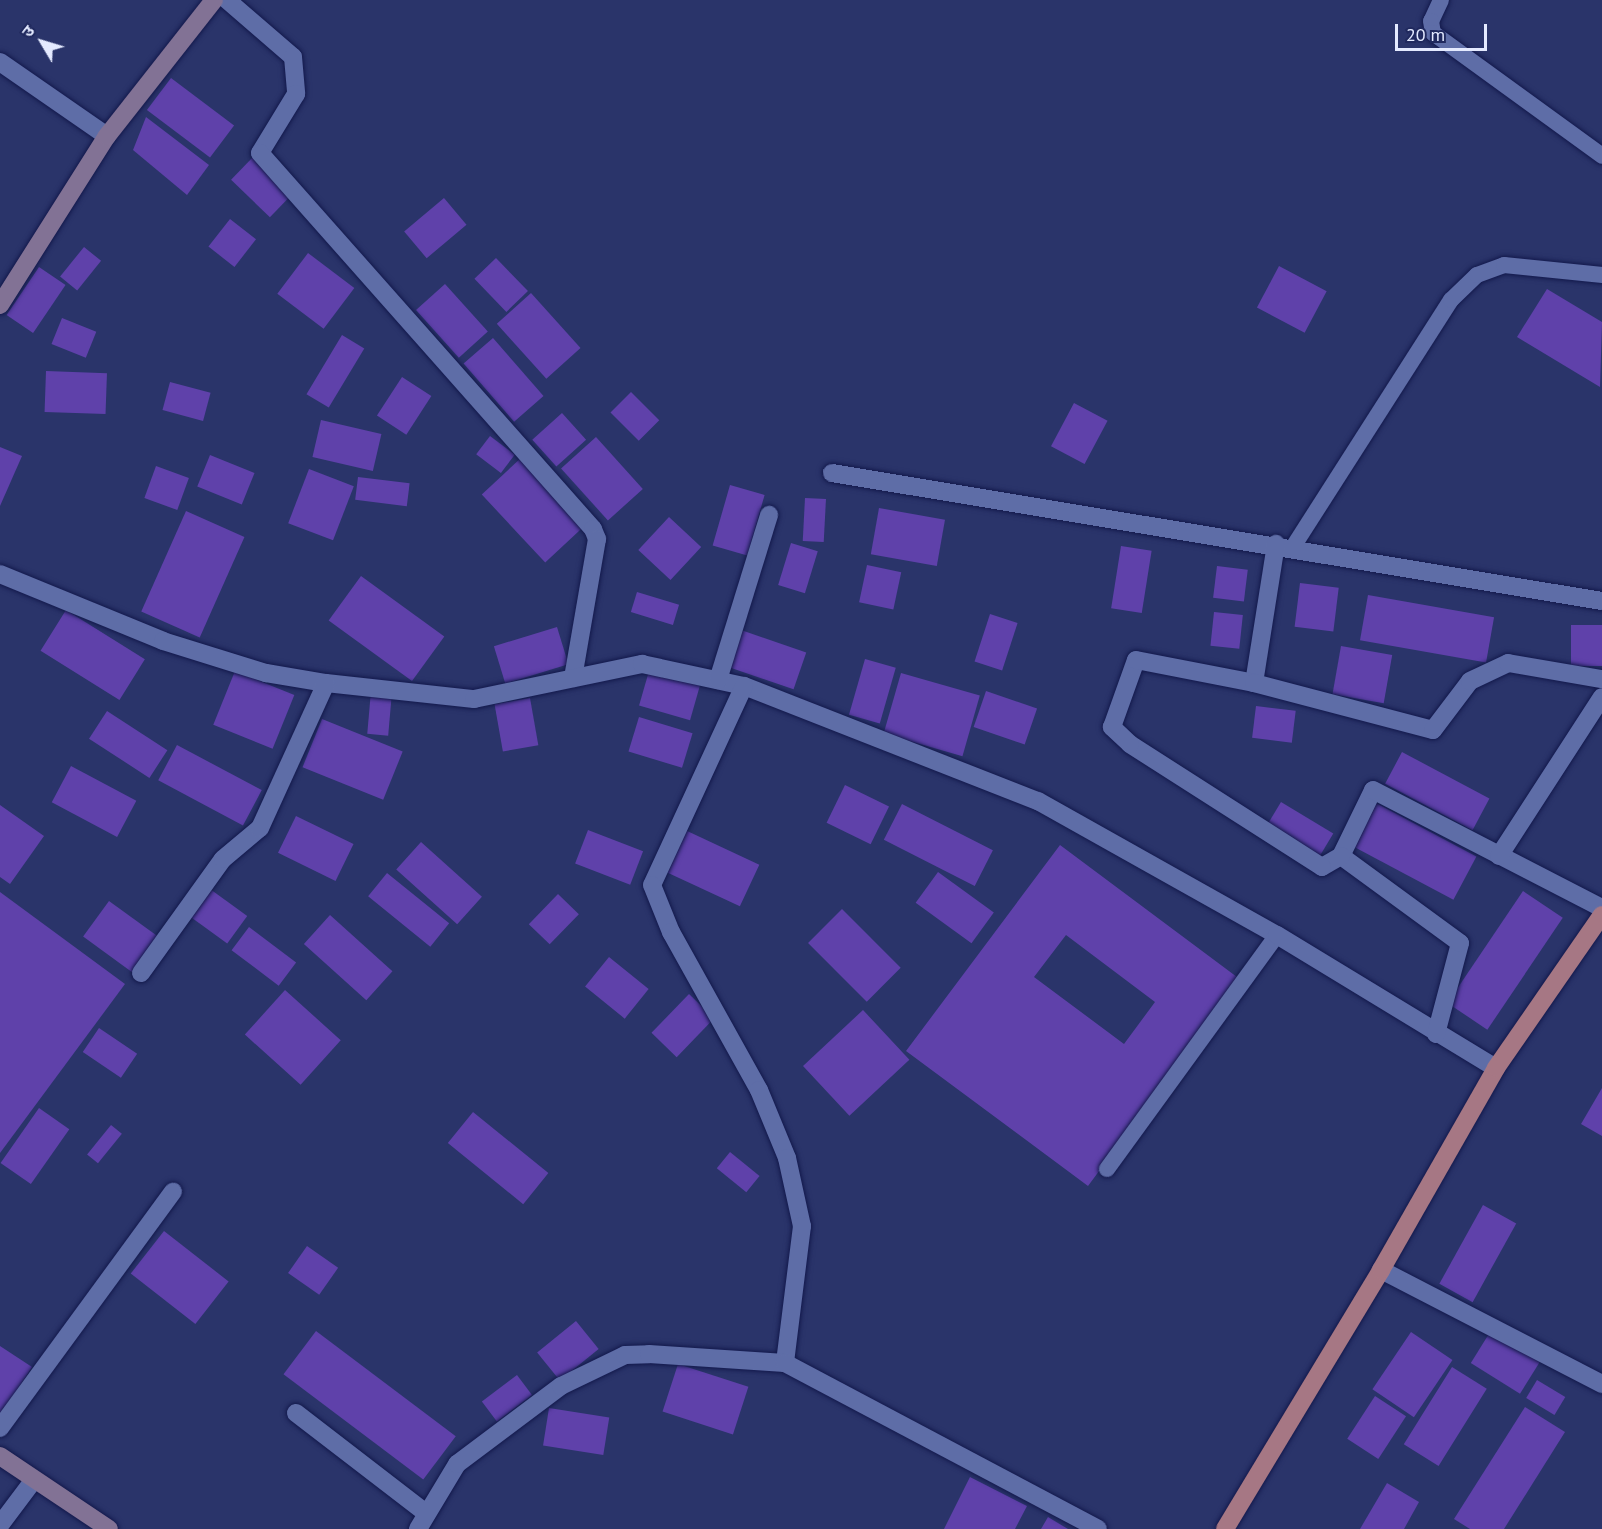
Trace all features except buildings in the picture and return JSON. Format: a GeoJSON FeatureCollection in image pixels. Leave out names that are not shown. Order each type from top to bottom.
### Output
{"type":"FeatureCollection","features":[{"type":"Feature","properties":{"kind":"main road"},"geometry":{"type":"LineString","coordinates":[[1225,1529],[1381,1270],[1496,1068],[1602,915]]}},
{"type":"Feature","properties":{"kind":"street"},"geometry":{"type":"LineString","coordinates":[[0,305],[107,136],[214,0]]}},
{"type":"Feature","properties":{"kind":"street"},"geometry":{"type":"LineString","coordinates":[[227,0],[293,57],[296,94],[260,153],[593,529],[597,539],[573,678]]}},
{"type":"Feature","properties":{"kind":"street"},"geometry":{"type":"LineString","coordinates":[[0,62],[107,136]]}},
{"type":"Feature","properties":{"kind":"street"},"geometry":{"type":"LineString","coordinates":[[832,472],[1285,546],[1602,601]]}},
{"type":"Feature","properties":{"kind":"street"},"geometry":{"type":"LineString","coordinates":[[718,680],[768,515]]}},
{"type":"Feature","properties":{"kind":"street"},"geometry":{"type":"LineString","coordinates":[[1254,683],[1285,546]]}},
{"type":"Feature","properties":{"kind":"street"},"geometry":{"type":"LineString","coordinates":[[0,574],[163,641],[266,673],[326,683],[474,699],[642,664],[744,686],[1038,801],[1277,935],[1436,1034],[1496,1068]]}},
{"type":"Feature","properties":{"kind":"street"},"geometry":{"type":"LineString","coordinates":[[1602,679],[1508,663],[1470,681],[1433,730],[1254,683],[1136,660],[1112,727],[1130,744],[1322,867],[1341,856],[1373,790],[1602,908]]}},
{"type":"Feature","properties":{"kind":"street"},"geometry":{"type":"LineString","coordinates":[[141,973],[223,859],[260,828],[326,683]]}},
{"type":"Feature","properties":{"kind":"street"},"geometry":{"type":"LineString","coordinates":[[744,686],[652,885],[671,932],[759,1090],[787,1158],[802,1226],[785,1363]]}},
{"type":"Feature","properties":{"kind":"street"},"geometry":{"type":"LineString","coordinates":[[1499,856],[1602,697]]}},
{"type":"Feature","properties":{"kind":"street"},"geometry":{"type":"LineString","coordinates":[[1341,856],[1460,943],[1436,1034]]}},
{"type":"Feature","properties":{"kind":"street"},"geometry":{"type":"LineString","coordinates":[[0,1428],[173,1192]]}},
{"type":"Feature","properties":{"kind":"street"},"geometry":{"type":"LineString","coordinates":[[1381,1270],[1602,1384]]}},
{"type":"Feature","properties":{"kind":"street"},"geometry":{"type":"LineString","coordinates":[[296,1413],[423,1521],[457,1464],[561,1386],[604,1364],[625,1356],[649,1354],[785,1363],[1098,1529]]}},
{"type":"Feature","properties":{"kind":"street"},"geometry":{"type":"LineString","coordinates":[[0,1456],[33,1481],[109,1529]]}},
{"type":"Feature","properties":{"kind":"street"},"geometry":{"type":"LineString","coordinates":[[0,1525],[33,1481]]}},
{"type":"Feature","properties":{"kind":"lane"},"geometry":{"type":"LineString","coordinates":[[1441,0],[1431,21],[1438,38],[1602,156]]}},
{"type":"Feature","properties":{"kind":"lane"},"geometry":{"type":"LineString","coordinates":[[1285,546],[1450,300],[1477,275],[1504,265],[1602,275]]}},
{"type":"Feature","properties":{"kind":"lane"},"geometry":{"type":"LineString","coordinates":[[1107,1169],[1277,935]]}}]}
